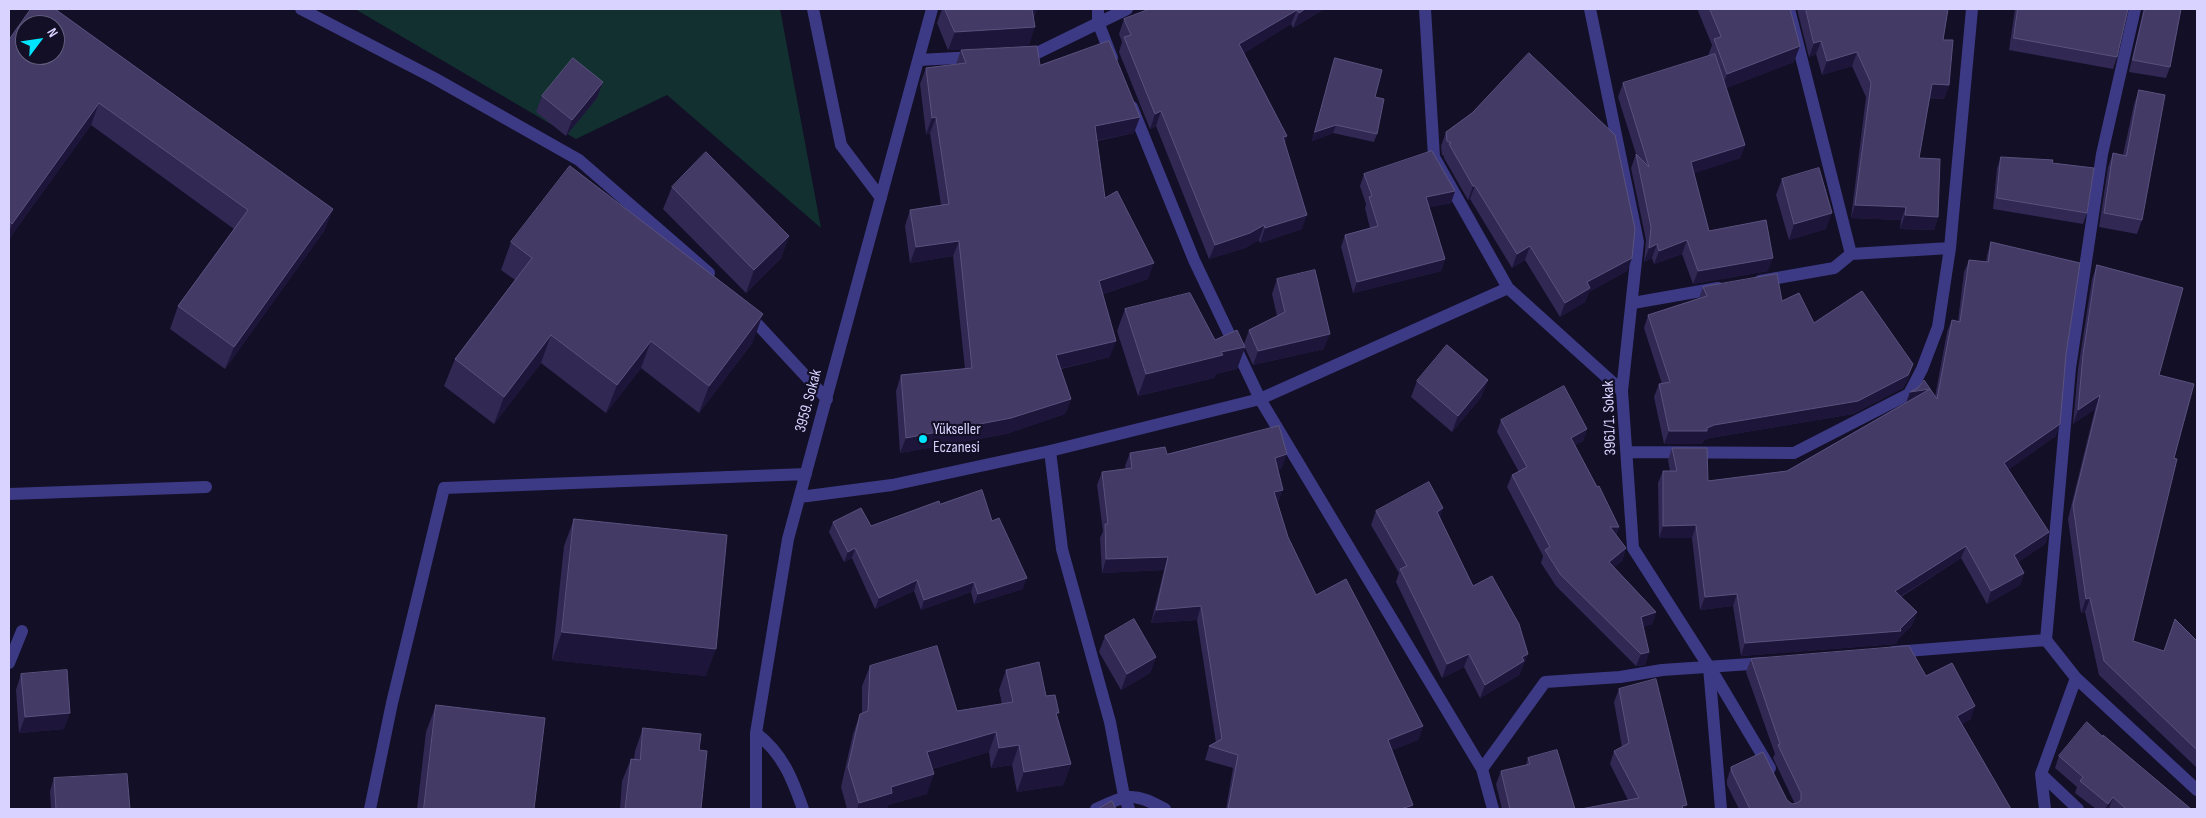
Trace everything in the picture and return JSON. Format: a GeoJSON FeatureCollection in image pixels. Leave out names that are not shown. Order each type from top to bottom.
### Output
{"type":"FeatureCollection","features":[{"type":"Feature","properties":{"kind":"street"},"geometry":{"type":"LineString","coordinates":[[301,9],[434,78],[579,160],[722,284]]}},
{"type":"Feature","properties":{"kind":"street"},"geometry":{"type":"LineString","coordinates":[[814,9],[841,145],[881,198]]}},
{"type":"Feature","properties":{"kind":"street","name":"3959. Sokak"},"geometry":{"type":"LineString","coordinates":[[756,809],[756,733],[788,540],[932,9]]}},
{"type":"Feature","properties":{"kind":"street"},"geometry":{"type":"LineString","coordinates":[[1098,9],[1098,22],[1116,68]]}},
{"type":"Feature","properties":{"kind":"street"},"geometry":{"type":"LineString","coordinates":[[1008,55],[1037,53],[1127,9]]}},
{"type":"Feature","properties":{"kind":"street"},"geometry":{"type":"LineString","coordinates":[[1425,9],[1434,157],[1508,288],[1622,391]]}},
{"type":"Feature","properties":{"kind":"street","name":"3961/1. Sokak"},"geometry":{"type":"LineString","coordinates":[[1590,9],[1638,242],[1633,303],[1622,391],[1628,452],[1633,548],[1709,667],[1721,809]]}},
{"type":"Feature","properties":{"kind":"street"},"geometry":{"type":"LineString","coordinates":[[1789,9],[1851,254]]}},
{"type":"Feature","properties":{"kind":"street"},"geometry":{"type":"LineString","coordinates":[[1628,452],[1794,453],[1909,394],[1922,369],[1938,327],[1950,248],[1972,9]]}},
{"type":"Feature","properties":{"kind":"street"},"geometry":{"type":"LineString","coordinates":[[2135,9],[2102,154],[2070,368],[2046,640],[2076,678],[2197,790]]}},
{"type":"Feature","properties":{"kind":"street"},"geometry":{"type":"LineString","coordinates":[[918,60],[988,56]]}},
{"type":"Feature","properties":{"kind":"street"},"geometry":{"type":"LineString","coordinates":[[1127,96],[1194,260],[1260,399],[1380,603],[1482,769],[1493,809]]}},
{"type":"Feature","properties":{"kind":"street"},"geometry":{"type":"LineString","coordinates":[[1748,283],[1834,268],[1851,254],[1950,248]]}},
{"type":"Feature","properties":{"kind":"street"},"geometry":{"type":"LineString","coordinates":[[1633,303],[1728,286]]}},
{"type":"Feature","properties":{"kind":"street"},"geometry":{"type":"LineString","coordinates":[[800,497],[892,485],[1050,451],[1260,399],[1508,288]]}},
{"type":"Feature","properties":{"kind":"street"},"geometry":{"type":"LineString","coordinates":[[741,306],[826,399]]}},
{"type":"Feature","properties":{"kind":"street"},"geometry":{"type":"LineString","coordinates":[[1050,451],[1062,549],[1110,722],[1124,796],[1129,809]]}},
{"type":"Feature","properties":{"kind":"street"},"geometry":{"type":"LineString","coordinates":[[370,809],[392,703],[444,488],[806,474]]}},
{"type":"Feature","properties":{"kind":"street"},"geometry":{"type":"LineString","coordinates":[[9,494],[206,487]]}},
{"type":"Feature","properties":{"kind":"street"},"geometry":{"type":"LineString","coordinates":[[9,663],[22,631]]}},
{"type":"Feature","properties":{"kind":"street"},"geometry":{"type":"LineString","coordinates":[[1878,654],[2046,640]]}},
{"type":"Feature","properties":{"kind":"street"},"geometry":{"type":"LineString","coordinates":[[1482,769],[1544,682],[1620,677],[1662,670],[1779,662]]}},
{"type":"Feature","properties":{"kind":"street"},"geometry":{"type":"LineString","coordinates":[[1709,667],[1774,776]]}},
{"type":"Feature","properties":{"kind":"street"},"geometry":{"type":"LineString","coordinates":[[2046,809],[2041,774],[2076,678]]}},
{"type":"Feature","properties":{"kind":"street"},"geometry":{"type":"LineString","coordinates":[[756,733],[781,756],[790,772],[803,809]]}},
{"type":"Feature","properties":{"kind":"street"},"geometry":{"type":"LineString","coordinates":[[2041,774],[2078,809]]}},
{"type":"Feature","properties":{"kind":"street"},"geometry":{"type":"LineString","coordinates":[[1096,809],[1124,796],[1146,800],[1165,809]]}},
{"type":"Feature","properties":{"kind":"green space"},"geometry":{"type":"Polygon","coordinates":[[[355,9],[780,9],[821,228],[667,95],[576,139],[355,9]]]}},
{"type":"Feature","properties":{"kind":"building"},"geometry":{"type":"Polygon","coordinates":[[[31,9],[55,9],[63,15],[27,15],[31,9]]]}},
{"type":"Feature","properties":{"kind":"building"},"geometry":{"type":"Polygon","coordinates":[[[945,9],[1032,9],[1035,27],[955,32],[945,9]]]}},
{"type":"Feature","properties":{"kind":"building"},"geometry":{"type":"Polygon","coordinates":[[[1150,9],[1305,9],[1299,13],[1297,10],[1239,44],[1287,136],[1283,137],[1307,215],[1265,228],[1264,225],[1250,233],[1215,245],[1161,111],[1155,114],[1124,37],[1131,35],[1124,19],[1150,9]]]}},
{"type":"Feature","properties":{"kind":"building"},"geometry":{"type":"Polygon","coordinates":[[[1710,9],[1790,9],[1800,46],[1727,74],[1714,39],[1721,37],[1710,9]]]}},
{"type":"Feature","properties":{"kind":"building"},"geometry":{"type":"Polygon","coordinates":[[[1806,9],[1948,9],[1943,40],[1953,40],[1949,85],[1932,84],[1919,158],[1940,159],[1938,217],[1905,215],[1906,207],[1855,205],[1871,83],[1857,52],[1827,61],[1821,41],[1814,43],[1806,9]]]}},
{"type":"Feature","properties":{"kind":"building"},"geometry":{"type":"Polygon","coordinates":[[[2018,9],[2128,9],[2117,57],[2014,38],[2018,9]]]}},
{"type":"Feature","properties":{"kind":"building"},"geometry":{"type":"Polygon","coordinates":[[[2145,9],[2181,9],[2170,67],[2133,60],[2145,9]]]}},
{"type":"Feature","properties":{"kind":"building"},"geometry":{"type":"Polygon","coordinates":[[[65,16],[333,209],[234,347],[178,306],[248,210],[99,103],[12,224],[9,221],[9,40],[15,32],[15,65],[65,65],[65,16]]]}},
{"type":"Feature","properties":{"kind":"building"},"geometry":{"type":"Polygon","coordinates":[[[1109,41],[1140,117],[1095,126],[1105,198],[1117,191],[1154,263],[1099,281],[1116,341],[1056,355],[1071,399],[1011,418],[906,438],[901,375],[972,368],[959,241],[916,247],[910,210],[949,204],[936,117],[932,118],[926,68],[966,63],[961,50],[1037,46],[1040,65],[1109,41]]]}},
{"type":"Feature","properties":{"kind":"building"},"geometry":{"type":"Polygon","coordinates":[[[1529,53],[1615,135],[1635,229],[1632,258],[1587,282],[1590,288],[1565,303],[1530,246],[1517,254],[1475,186],[1473,186],[1449,144],[1451,143],[1447,141],[1446,132],[1472,113],[1529,53]]]}},
{"type":"Feature","properties":{"kind":"building"},"geometry":{"type":"Polygon","coordinates":[[[1715,54],[1745,145],[1691,162],[1709,231],[1766,220],[1773,258],[1698,271],[1687,240],[1659,251],[1657,244],[1649,248],[1651,227],[1636,154],[1649,167],[1623,83],[1715,54]]]}},
{"type":"Feature","properties":{"kind":"building"},"geometry":{"type":"Polygon","coordinates":[[[573,58],[603,82],[572,120],[542,96],[573,58]]]}},
{"type":"Feature","properties":{"kind":"building"},"geometry":{"type":"Polygon","coordinates":[[[1335,58],[1382,70],[1375,97],[1384,99],[1377,134],[1336,125],[1315,132],[1335,58]]]}},
{"type":"Feature","properties":{"kind":"building"},"geometry":{"type":"Polygon","coordinates":[[[2139,90],[2165,95],[2142,220],[2104,213],[2113,153],[2126,156],[2139,90]]]}},
{"type":"Feature","properties":{"kind":"building"},"geometry":{"type":"Polygon","coordinates":[[[1432,151],[1455,191],[1426,197],[1445,259],[1357,282],[1345,235],[1378,226],[1369,197],[1372,196],[1364,174],[1432,151]]]}},
{"type":"Feature","properties":{"kind":"building"},"geometry":{"type":"Polygon","coordinates":[[[706,152],[789,236],[754,270],[672,187],[706,152]]]}},
{"type":"Feature","properties":{"kind":"building"},"geometry":{"type":"Polygon","coordinates":[[[2001,157],[2053,160],[2052,163],[2094,168],[2087,213],[1997,198],[2001,157]]]}},
{"type":"Feature","properties":{"kind":"building"},"geometry":{"type":"Polygon","coordinates":[[[570,166],[763,314],[709,386],[651,341],[617,385],[551,335],[504,397],[455,359],[532,258],[511,242],[570,166]]]}},
{"type":"Feature","properties":{"kind":"building"},"geometry":{"type":"Polygon","coordinates":[[[1819,168],[1832,213],[1794,224],[1782,179],[1819,168]]]}},
{"type":"Feature","properties":{"kind":"building"},"geometry":{"type":"Polygon","coordinates":[[[1991,242],[2080,263],[2066,354],[2060,424],[2004,463],[2049,532],[2014,555],[2024,573],[1991,591],[1966,546],[1895,591],[1917,612],[1900,629],[1901,631],[1745,643],[1737,594],[1705,597],[1696,525],[1663,526],[1663,471],[1677,471],[1672,448],[1707,448],[1708,481],[1787,471],[1930,389],[1910,392],[1918,388],[1924,380],[1937,399],[1952,320],[1960,322],[1969,260],[1988,262],[1991,242]]]}},
{"type":"Feature","properties":{"kind":"building"},"geometry":{"type":"Polygon","coordinates":[[[2097,265],[2183,288],[2159,375],[2194,384],[2174,458],[2177,459],[2133,641],[2164,651],[2175,619],[2197,641],[2197,750],[2104,661],[2090,598],[2086,599],[2073,505],[2100,395],[2078,410],[2083,355],[2097,265]]]}},
{"type":"Feature","properties":{"kind":"building"},"geometry":{"type":"Polygon","coordinates":[[[1315,270],[1330,334],[1258,351],[1249,330],[1285,312],[1277,279],[1315,270]]]}},
{"type":"Feature","properties":{"kind":"building"},"geometry":{"type":"Polygon","coordinates":[[[1777,274],[1782,301],[1799,293],[1814,323],[1862,291],[1913,364],[1908,375],[1858,401],[1714,425],[1707,428],[1707,431],[1669,431],[1659,384],[1670,382],[1648,315],[1707,296],[1703,287],[1777,274]]]}},
{"type":"Feature","properties":{"kind":"building"},"geometry":{"type":"Polygon","coordinates":[[[1190,293],[1215,340],[1237,330],[1245,347],[1221,352],[1223,355],[1146,374],[1125,309],[1190,293]]]}},
{"type":"Feature","properties":{"kind":"building"},"geometry":{"type":"Polygon","coordinates":[[[1447,345],[1488,380],[1458,416],[1417,381],[1447,345]]]}},
{"type":"Feature","properties":{"kind":"building"},"geometry":{"type":"Polygon","coordinates":[[[1564,386],[1587,429],[1571,438],[1597,487],[1599,486],[1619,527],[1610,527],[1626,548],[1609,562],[1656,612],[1641,617],[1649,652],[1641,654],[1560,574],[1545,550],[1550,547],[1512,475],[1527,467],[1501,420],[1564,386]]]}},
{"type":"Feature","properties":{"kind":"building"},"geometry":{"type":"Polygon","coordinates":[[[1279,426],[1287,454],[1275,458],[1283,490],[1274,492],[1288,537],[1316,595],[1346,579],[1423,726],[1388,740],[1413,805],[1401,809],[1228,809],[1238,755],[1209,746],[1222,739],[1201,606],[1156,610],[1168,557],[1106,559],[1105,524],[1108,524],[1102,472],[1132,468],[1130,453],[1165,447],[1167,454],[1279,426]]]}},
{"type":"Feature","properties":{"kind":"building"},"geometry":{"type":"Polygon","coordinates":[[[1429,482],[1443,508],[1437,512],[1473,586],[1492,576],[1519,624],[1528,654],[1522,657],[1524,661],[1485,685],[1469,654],[1447,664],[1400,569],[1407,566],[1376,511],[1429,482]]]}},
{"type":"Feature","properties":{"kind":"building"},"geometry":{"type":"Polygon","coordinates":[[[982,490],[992,521],[999,518],[1027,578],[978,594],[974,582],[924,600],[917,580],[879,598],[855,548],[848,552],[833,522],[861,508],[871,526],[939,501],[940,504],[982,490]]]}},
{"type":"Feature","properties":{"kind":"building"},"geometry":{"type":"Polygon","coordinates":[[[574,519],[727,535],[716,649],[562,632],[574,519]]]}},
{"type":"Feature","properties":{"kind":"building"},"geometry":{"type":"Polygon","coordinates":[[[1134,619],[1156,657],[1127,674],[1105,636],[1134,619]]]}},
{"type":"Feature","properties":{"kind":"building"},"geometry":{"type":"Polygon","coordinates":[[[937,646],[957,711],[1013,702],[1006,670],[1039,662],[1046,696],[1055,695],[1059,713],[1056,713],[1071,764],[1024,772],[1019,745],[999,748],[996,732],[927,752],[934,774],[891,787],[892,793],[859,803],[848,767],[860,714],[868,711],[870,666],[937,646]]]}},
{"type":"Feature","properties":{"kind":"building"},"geometry":{"type":"Polygon","coordinates":[[[1909,646],[1926,676],[1952,663],[1975,706],[1957,716],[2011,809],[1750,809],[1731,767],[1763,752],[1787,800],[1792,804],[1801,800],[1801,793],[1778,745],[1780,744],[1751,659],[1909,646]]]}},
{"type":"Feature","properties":{"kind":"building"},"geometry":{"type":"Polygon","coordinates":[[[67,670],[70,713],[25,717],[21,674],[67,670]]]}},
{"type":"Feature","properties":{"kind":"building"},"geometry":{"type":"Polygon","coordinates":[[[1656,679],[1687,805],[1682,806],[1683,809],[1581,809],[1639,798],[1614,751],[1629,743],[1619,689],[1656,679]]]}},
{"type":"Feature","properties":{"kind":"building"},"geometry":{"type":"Polygon","coordinates":[[[436,705],[545,718],[534,809],[424,809],[436,705]]]}},
{"type":"Feature","properties":{"kind":"building"},"geometry":{"type":"Polygon","coordinates":[[[2087,722],[2191,809],[2126,809],[2113,797],[2108,804],[2080,781],[2083,777],[2059,756],[2087,722]]]}},
{"type":"Feature","properties":{"kind":"building"},"geometry":{"type":"Polygon","coordinates":[[[643,728],[701,734],[699,750],[707,751],[701,809],[625,809],[631,759],[640,760],[643,728]]]}},
{"type":"Feature","properties":{"kind":"building"},"geometry":{"type":"Polygon","coordinates":[[[1557,750],[1575,809],[1510,809],[1501,771],[1530,764],[1528,758],[1557,750]]]}},
{"type":"Feature","properties":{"kind":"building"},"geometry":{"type":"Polygon","coordinates":[[[127,774],[130,809],[56,809],[54,778],[127,774]]]}},
{"type":"Feature","properties":{"kind":"building"},"geometry":{"type":"Polygon","coordinates":[[[1112,801],[1116,809],[1098,809],[1112,801]]]}},
{"type":"Feature","properties":{"kind":"place","name":"Yükseller Eczanesi"},"geometry":{"type":"Point","coordinates":[923,439]}}]}
